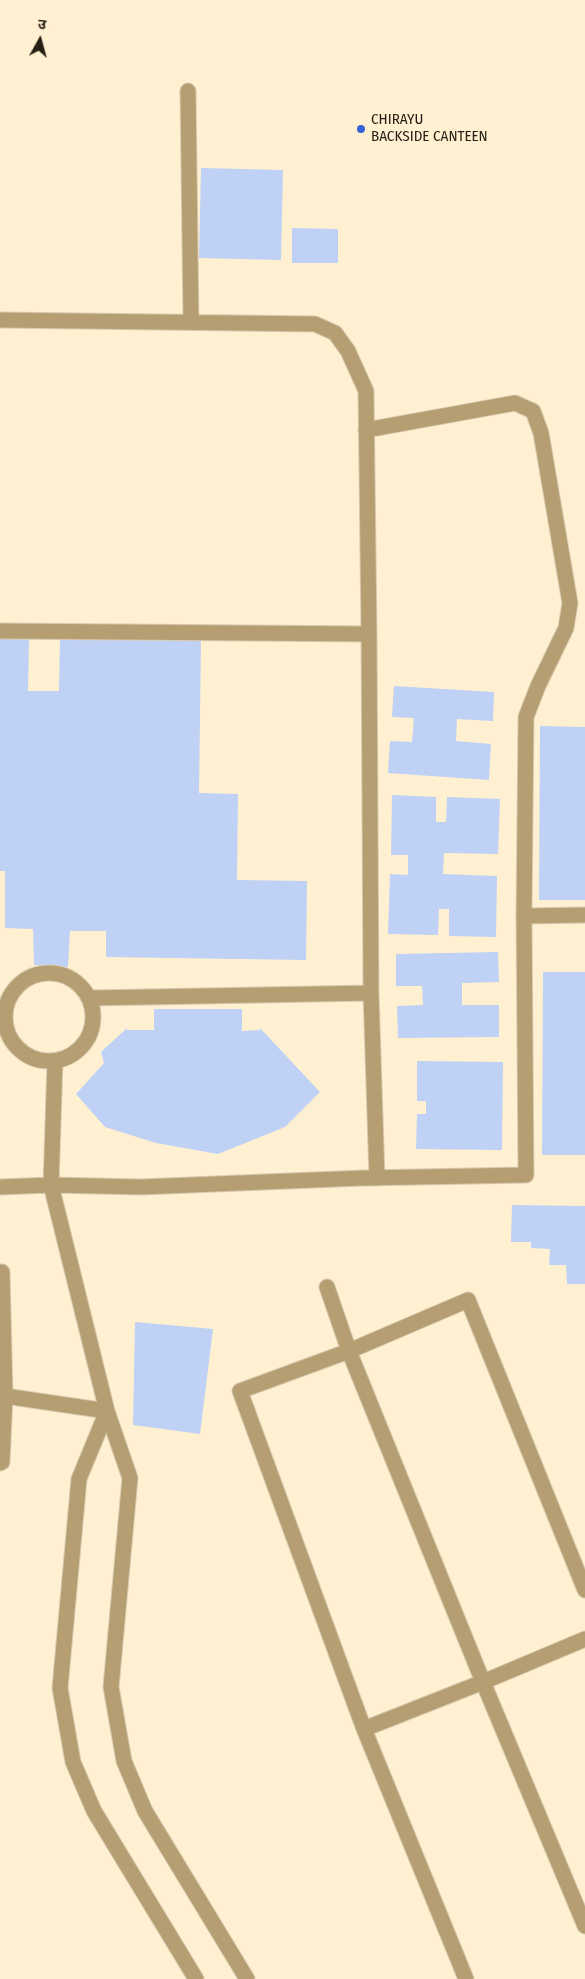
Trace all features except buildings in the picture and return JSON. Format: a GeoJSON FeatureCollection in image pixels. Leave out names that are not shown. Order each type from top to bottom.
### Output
{"type":"FeatureCollection","features":[{"type":"Feature","properties":{"kind":"street"},"geometry":{"type":"LineString","coordinates":[[188,90],[191,322]]}},
{"type":"Feature","properties":{"kind":"street"},"geometry":{"type":"LineString","coordinates":[[0,320],[315,324],[335,332],[348,350],[366,391],[371,993],[377,1178]]}},
{"type":"Feature","properties":{"kind":"street"},"geometry":{"type":"LineString","coordinates":[[0,1187],[52,1185],[141,1188],[377,1178],[526,1175],[524,916],[526,717],[538,686],[566,628],[570,603],[540,433],[533,411],[515,403],[366,430]]}},
{"type":"Feature","properties":{"kind":"street"},"geometry":{"type":"LineString","coordinates":[[0,631],[369,634]]}},
{"type":"Feature","properties":{"kind":"street"},"geometry":{"type":"LineString","coordinates":[[524,916],[585,915]]}},
{"type":"Feature","properties":{"kind":"street"},"geometry":{"type":"LineString","coordinates":[[44,973],[58,974],[71,979],[82,987],[90,998],[94,1012],[93,1026],[88,1039],[80,1050],[68,1057],[55,1061],[41,1061],[28,1056],[17,1047],[9,1036],[5,1023],[10,995],[19,985],[31,977],[44,973]]}},
{"type":"Feature","properties":{"kind":"street"},"geometry":{"type":"LineString","coordinates":[[90,998],[371,993]]}},
{"type":"Feature","properties":{"kind":"street"},"geometry":{"type":"LineString","coordinates":[[55,1061],[52,1185],[107,1411],[130,1478],[111,1687],[124,1761],[145,1811],[247,1979]]}},
{"type":"Feature","properties":{"kind":"street"},"geometry":{"type":"LineString","coordinates":[[0,1272],[2,1272],[4,1396],[2,1462],[0,1463]]}},
{"type":"Feature","properties":{"kind":"street"},"geometry":{"type":"LineString","coordinates":[[327,1287],[349,1350],[483,1682],[585,1926]]}},
{"type":"Feature","properties":{"kind":"street"},"geometry":{"type":"LineString","coordinates":[[466,1979],[364,1729],[240,1391],[349,1350],[468,1300],[585,1590]]}},
{"type":"Feature","properties":{"kind":"street"},"geometry":{"type":"LineString","coordinates":[[4,1396],[107,1411]]}},
{"type":"Feature","properties":{"kind":"street"},"geometry":{"type":"LineString","coordinates":[[107,1411],[79,1479],[60,1688],[73,1762],[94,1812],[196,1979]]}},
{"type":"Feature","properties":{"kind":"street"},"geometry":{"type":"LineString","coordinates":[[364,1729],[585,1639]]}},
{"type":"Feature","properties":{"kind":"place","name":"CHIRAYU BACKSIDE CANTEEN"},"geometry":{"type":"Point","coordinates":[361,129]}}]}
